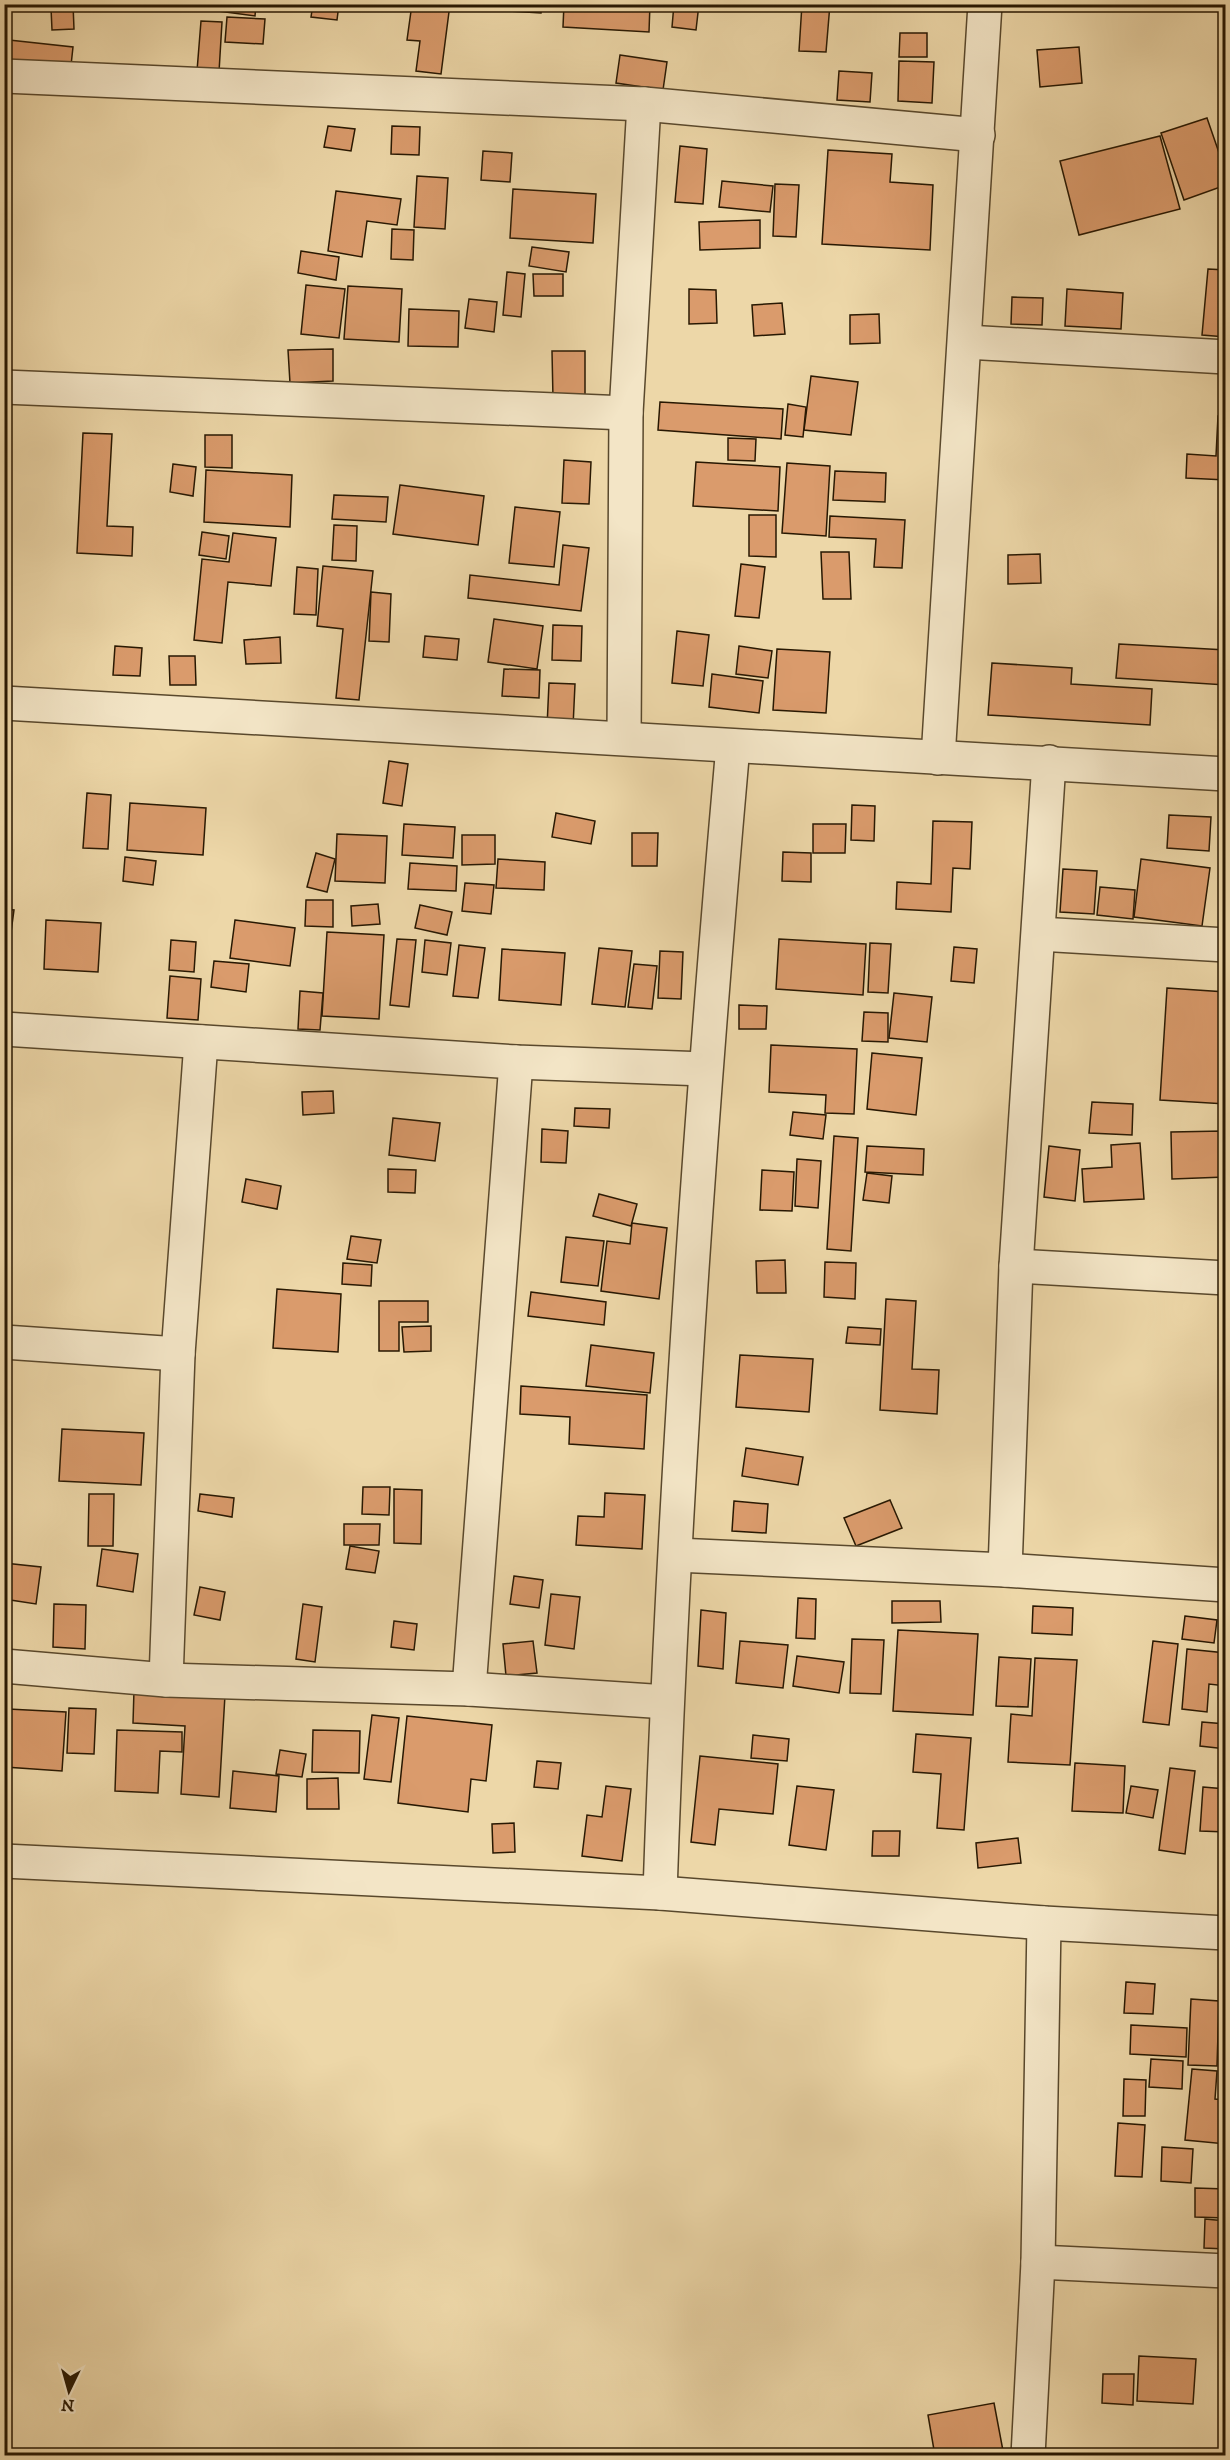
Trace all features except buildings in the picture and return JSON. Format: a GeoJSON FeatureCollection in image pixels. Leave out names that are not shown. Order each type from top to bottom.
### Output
{"type":"FeatureCollection","features":[{"type":"Feature","properties":{"kind":"street"},"geometry":{"type":"LineString","coordinates":[[938,758],[966,342],[985,4]]}},
{"type":"Feature","properties":{"kind":"street"},"geometry":{"type":"LineString","coordinates":[[4,76],[644,104],[978,135]]}},
{"type":"Feature","properties":{"kind":"street"},"geometry":{"type":"LineString","coordinates":[[624,738],[626,413],[644,104]]}},
{"type":"Feature","properties":{"kind":"street"},"geometry":{"type":"LineString","coordinates":[[966,342],[1226,357]]}},
{"type":"Feature","properties":{"kind":"street"},"geometry":{"type":"LineString","coordinates":[[4,387],[626,413]]}},
{"type":"Feature","properties":{"kind":"street"},"geometry":{"type":"LineString","coordinates":[[4,703],[1226,774]]}},
{"type":"Feature","properties":{"kind":"street"},"geometry":{"type":"LineString","coordinates":[[660,1893],[667,1702],[705,1069],[734,746]]}},
{"type":"Feature","properties":{"kind":"street"},"geometry":{"type":"LineString","coordinates":[[1005,1570],[1016,1266],[1040,934],[1049,762]]}},
{"type":"Feature","properties":{"kind":"street"},"geometry":{"type":"LineString","coordinates":[[1040,934],[1226,945]]}},
{"type":"Feature","properties":{"kind":"street"},"geometry":{"type":"LineString","coordinates":[[4,1029],[516,1062],[705,1069]]}},
{"type":"Feature","properties":{"kind":"street"},"geometry":{"type":"LineString","coordinates":[[166,1680],[178,1354],[201,1042]]}},
{"type":"Feature","properties":{"kind":"street"},"geometry":{"type":"LineString","coordinates":[[469,1689],[516,1062]]}},
{"type":"Feature","properties":{"kind":"street"},"geometry":{"type":"LineString","coordinates":[[1016,1266],[1226,1278]]}},
{"type":"Feature","properties":{"kind":"street"},"geometry":{"type":"LineString","coordinates":[[4,1342],[178,1354]]}},
{"type":"Feature","properties":{"kind":"street"},"geometry":{"type":"LineString","coordinates":[[676,1555],[1005,1570],[1226,1585]]}},
{"type":"Feature","properties":{"kind":"street"},"geometry":{"type":"LineString","coordinates":[[4,1666],[166,1680],[469,1689],[667,1702]]}},
{"type":"Feature","properties":{"kind":"street"},"geometry":{"type":"LineString","coordinates":[[4,1861],[660,1893],[1044,1923],[1226,1933]]}},
{"type":"Feature","properties":{"kind":"street"},"geometry":{"type":"LineString","coordinates":[[1028,2456],[1038,2262],[1044,1923]]}},
{"type":"Feature","properties":{"kind":"street"},"geometry":{"type":"LineString","coordinates":[[1038,2262],[1226,2271]]}}]}
